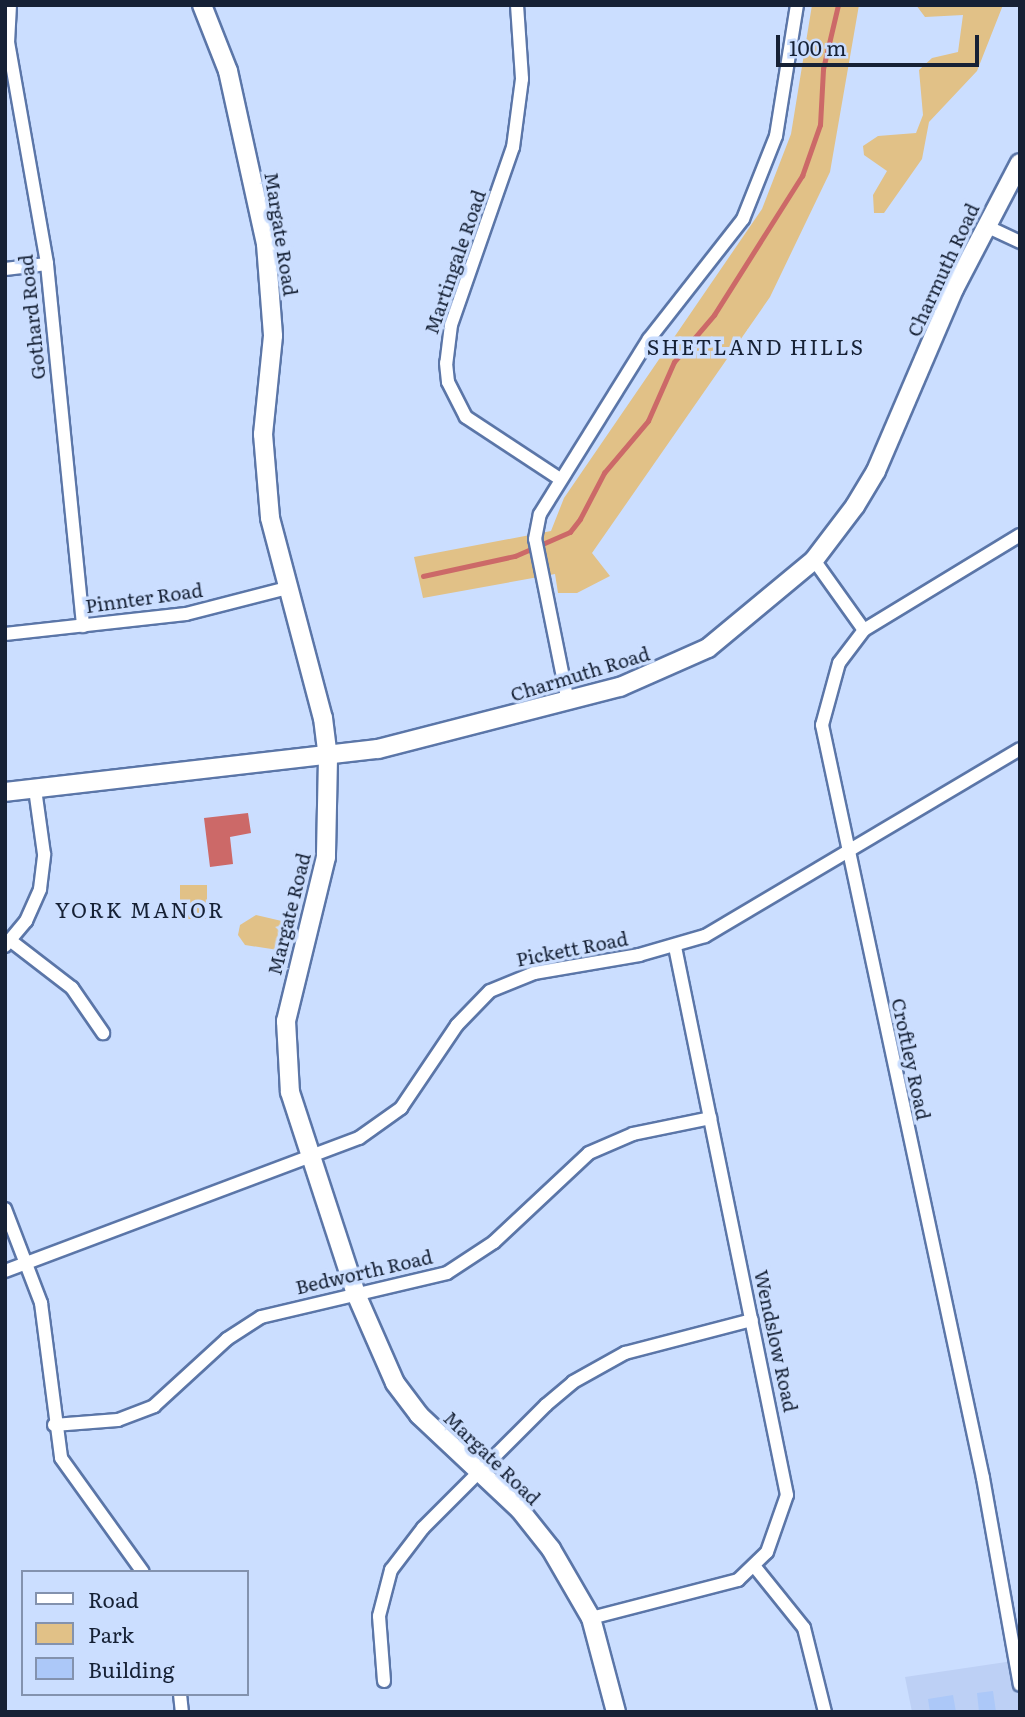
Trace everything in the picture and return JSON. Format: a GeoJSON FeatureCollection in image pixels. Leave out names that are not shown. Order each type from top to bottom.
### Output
{"type":"FeatureCollection","features":[{"type":"Feature","properties":{"kind":"street","name":"Gothard Road"},"geometry":{"type":"LineString","coordinates":[[10,5],[6,42],[47,264],[83,626]]}},
{"type":"Feature","properties":{"kind":"street","name":"Margate Road"},"geometry":{"type":"LineString","coordinates":[[202,5],[228,71],[266,244],[273,336],[265,472],[287,588],[323,718],[328,758],[326,857],[285,1038],[290,1091],[356,1294],[395,1383],[419,1416],[479,1472],[551,1549],[591,1618],[616,1712]]}},
{"type":"Feature","properties":{"kind":"street","name":"Martingale Road"},"geometry":{"type":"LineString","coordinates":[[517,5],[522,79],[513,147],[451,326],[446,363],[448,382],[466,417],[560,479]]}},
{"type":"Feature","properties":{"kind":"street"},"geometry":{"type":"LineString","coordinates":[[568,702],[538,558],[536,539],[540,514],[649,339],[743,219],[776,136],[797,5]]}},
{"type":"Feature","properties":{"kind":"street","name":"Charmuth Road"},"geometry":{"type":"LineString","coordinates":[[5,792],[328,758],[568,702],[620,687],[708,648],[814,560],[876,471],[985,226],[1020,163]]}},
{"type":"Feature","properties":{"kind":"street"},"geometry":{"type":"LineString","coordinates":[[985,226],[1020,242]]}},
{"type":"Feature","properties":{"kind":"street"},"geometry":{"type":"LineString","coordinates":[[5,269],[47,264]]}},
{"type":"Feature","properties":{"kind":"street","name":"Croftley Road"},"geometry":{"type":"LineString","coordinates":[[1020,535],[864,630],[839,663],[822,725],[847,853],[980,1464],[1020,1685]]}},
{"type":"Feature","properties":{"kind":"street"},"geometry":{"type":"LineString","coordinates":[[814,560],[864,630]]}},
{"type":"Feature","properties":{"kind":"street","name":"Pinnter Road"},"geometry":{"type":"LineString","coordinates":[[5,634],[186,614],[287,588]]}},
{"type":"Feature","properties":{"kind":"street","name":"Pickett Road"},"geometry":{"type":"LineString","coordinates":[[5,1271],[359,1138],[401,1108],[457,1025],[490,991],[534,973],[675,947],[740,919],[1020,749]]}},
{"type":"Feature","properties":{"kind":"street"},"geometry":{"type":"LineString","coordinates":[[35,789],[43,872],[34,906],[8,943],[72,988],[103,1033]]}},
{"type":"Feature","properties":{"kind":"street","name":"Wendslow Road"},"geometry":{"type":"LineString","coordinates":[[591,1618],[720,1589],[755,1567],[778,1532],[787,1495],[675,947]]}},
{"type":"Feature","properties":{"kind":"street","name":"Bedworth Road"},"geometry":{"type":"LineString","coordinates":[[54,1425],[137,1414],[171,1393],[245,1326],[284,1310],[430,1279],[465,1264],[576,1162],[604,1144],[710,1118]]}},
{"type":"Feature","properties":{"kind":"street"},"geometry":{"type":"LineString","coordinates":[[5,1209],[28,1261],[44,1320],[54,1425],[67,1472],[141,1570]]}},
{"type":"Feature","properties":{"kind":"street"},"geometry":{"type":"LineString","coordinates":[[384,1681],[379,1616],[391,1570],[411,1541],[547,1405],[598,1366],[656,1341],[752,1320]]}},
{"type":"Feature","properties":{"kind":"street"},"geometry":{"type":"LineString","coordinates":[[755,1567],[804,1628],[825,1712]]}},
{"type":"Feature","properties":{"kind":"shaded area"},"geometry":{"type":"Polygon","coordinates":[[[248,813],[251,833],[230,837],[233,864],[210,867],[204,818],[248,813]]]}},
{"type":"Feature","properties":{"kind":"shaded area"},"geometry":{"type":"Polygon","coordinates":[[[1020,1660],[1020,1712],[912,1712],[905,1677],[1020,1660]]]}},
{"type":"Feature","properties":{"kind":"green space"},"geometry":{"type":"Polygon","coordinates":[[[812,5],[859,5],[830,172],[770,297],[592,553],[610,576],[577,593],[558,593],[555,574],[423,598],[414,557],[551,531],[564,498],[762,209],[791,134],[812,5]]]}},
{"type":"Feature","properties":{"kind":"green space"},"geometry":{"type":"Polygon","coordinates":[[[916,5],[1003,5],[977,71],[929,122],[922,159],[884,213],[874,213],[873,195],[887,171],[864,155],[863,146],[878,136],[916,133],[923,115],[919,70],[932,58],[958,52],[963,15],[925,17],[916,5]]]}},
{"type":"Feature","properties":{"kind":"green space"},"geometry":{"type":"Polygon","coordinates":[[[180,885],[207,885],[207,919],[180,919],[180,885]]]}},
{"type":"Feature","properties":{"kind":"green space"},"geometry":{"type":"Polygon","coordinates":[[[256,915],[286,922],[278,950],[245,945],[238,935],[240,925],[256,915]]]}},
{"type":"Feature","properties":{"kind":"building"},"geometry":{"type":"Polygon","coordinates":[[[993,1691],[996,1712],[979,1712],[977,1693],[993,1691]]]}},
{"type":"Feature","properties":{"kind":"building"},"geometry":{"type":"Polygon","coordinates":[[[953,1695],[956,1712],[930,1712],[928,1699],[953,1695]]]}},
{"type":"Feature","properties":{"kind":"waterway"},"geometry":{"type":"LineString","coordinates":[[423,576],[515,556],[570,532],[580,519],[604,473],[648,421],[674,362],[714,315],[802,176],[820,125],[823,69],[838,5]]}},
{"type":"Feature","properties":{"kind":"district","name":"SHETLAND HILLS"},"geometry":{"type":"Point","coordinates":[756,346]}},
{"type":"Feature","properties":{"kind":"district","name":"YORK MANOR"},"geometry":{"type":"Point","coordinates":[140,909]}}]}
